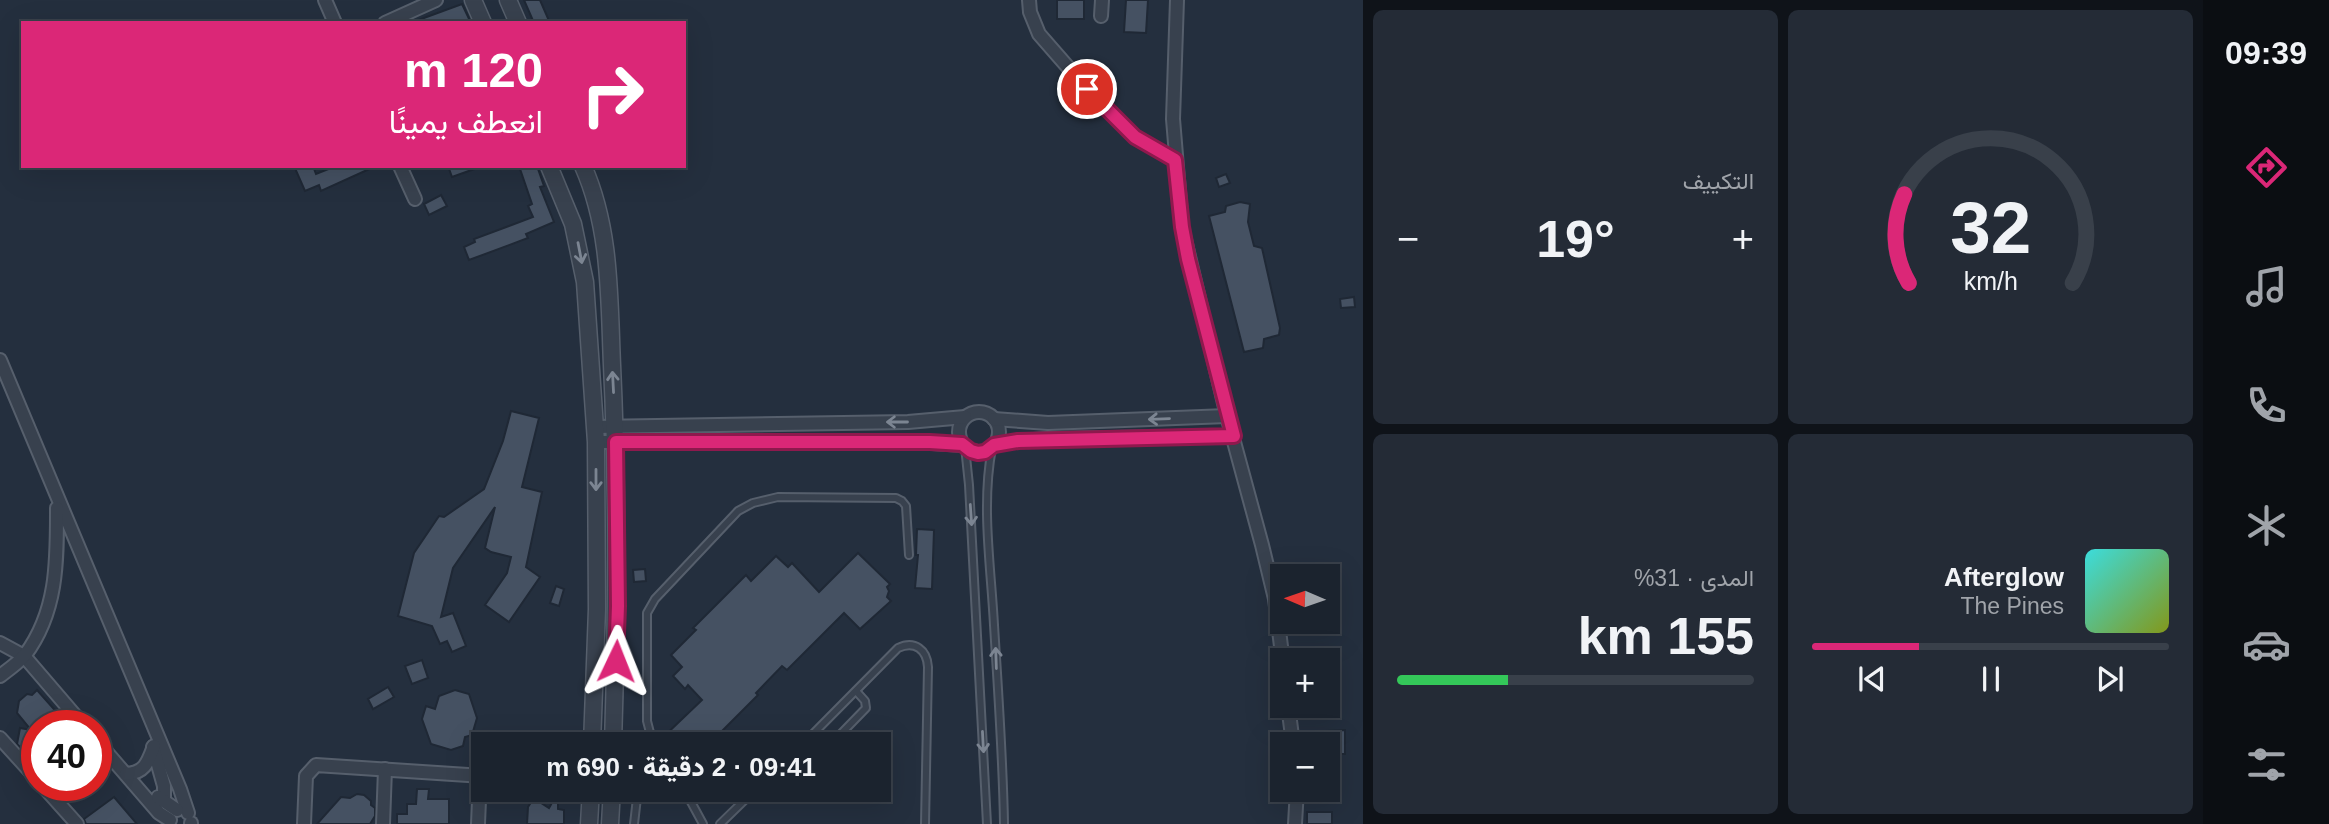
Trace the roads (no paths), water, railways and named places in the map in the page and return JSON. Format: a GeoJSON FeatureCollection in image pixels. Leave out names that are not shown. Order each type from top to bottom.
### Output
{"type":"FeatureCollection","features":[{"type":"Feature","properties":{"kind":"street"},"geometry":{"type":"LineString","coordinates":[[326,0],[334,21]]}},
{"type":"Feature","properties":{"kind":"street"},"geometry":{"type":"LineString","coordinates":[[390,21],[436,0]]}},
{"type":"Feature","properties":{"kind":"street"},"geometry":{"type":"LineString","coordinates":[[473,0],[482,21]]}},
{"type":"Feature","properties":{"kind":"street"},"geometry":{"type":"LineString","coordinates":[[508,0],[517,21]]}},
{"type":"Feature","properties":{"kind":"street"},"geometry":{"type":"LineString","coordinates":[[1029,0],[1030,12],[1039,34],[1087,89],[1135,137],[1175,160]]}},
{"type":"Feature","properties":{"kind":"street"},"geometry":{"type":"LineString","coordinates":[[1101,16],[1102,0]]}},
{"type":"Feature","properties":{"kind":"street"},"geometry":{"type":"LineString","coordinates":[[1177,0],[1173,119],[1182,227],[1227,416],[1275,599],[1281,648]]}},
{"type":"Feature","properties":{"kind":"street"},"geometry":{"type":"LineString","coordinates":[[401,168],[415,199]]}},
{"type":"Feature","properties":{"kind":"street"},"geometry":{"type":"LineString","coordinates":[[550,168],[573,224],[585,282],[596,435],[597,609],[592,732]]}},
{"type":"Feature","properties":{"kind":"street"},"geometry":{"type":"LineString","coordinates":[[584,168],[601,218],[608,275],[615,434],[618,606],[613,732]]}},
{"type":"Feature","properties":{"kind":"street"},"geometry":{"type":"LineString","coordinates":[[573,224],[601,218]]}},
{"type":"Feature","properties":{"kind":"street"},"geometry":{"type":"LineString","coordinates":[[0,360],[155,741],[180,789],[182,820]]}},
{"type":"Feature","properties":{"kind":"street"},"geometry":{"type":"LineString","coordinates":[[596,435],[908,422],[965,417],[983,412],[994,419],[1048,423],[1227,416]]}},
{"type":"Feature","properties":{"kind":"street"},"geometry":{"type":"LineString","coordinates":[[964,446],[958,434],[965,417]]}},
{"type":"Feature","properties":{"kind":"street"},"geometry":{"type":"LineString","coordinates":[[993,447],[999,432],[994,419]]}},
{"type":"Feature","properties":{"kind":"street"},"geometry":{"type":"LineString","coordinates":[[615,434],[917,442],[964,446],[978,453],[1018,441],[1048,439],[1234,436]]}},
{"type":"Feature","properties":{"kind":"street"},"geometry":{"type":"LineString","coordinates":[[0,676],[24,656],[41,627],[52,594],[57,560],[58,500]]}},
{"type":"Feature","properties":{"kind":"street"},"geometry":{"type":"LineString","coordinates":[[0,643],[24,656],[70,710]]}},
{"type":"Feature","properties":{"kind":"street"},"geometry":{"type":"LineString","coordinates":[[0,738],[21,761]]}},
{"type":"Feature","properties":{"kind":"street"},"geometry":{"type":"LineString","coordinates":[[126,774],[134,774],[146,766],[155,741]]}},
{"type":"Feature","properties":{"kind":"street"},"geometry":{"type":"LineString","coordinates":[[155,741],[164,786],[164,801]]}},
{"type":"Feature","properties":{"kind":"street"},"geometry":{"type":"LineString","coordinates":[[112,758],[161,815],[182,820]]}},
{"type":"Feature","properties":{"kind":"street"},"geometry":{"type":"LineString","coordinates":[[304,824],[306,776],[312,768],[321,764],[471,775]]}},
{"type":"Feature","properties":{"kind":"street"},"geometry":{"type":"LineString","coordinates":[[383,824],[385,769]]}},
{"type":"Feature","properties":{"kind":"street"},"geometry":{"type":"LineString","coordinates":[[141,791],[164,801],[182,820]]}},
{"type":"Feature","properties":{"kind":"street"},"geometry":{"type":"LineString","coordinates":[[56,801],[76,824]]}},
{"type":"Feature","properties":{"kind":"street"},"geometry":{"type":"LineString","coordinates":[[478,824],[480,802]]}},
{"type":"Feature","properties":{"kind":"street"},"geometry":{"type":"LineString","coordinates":[[589,824],[590,802]]}},
{"type":"Feature","properties":{"kind":"street"},"geometry":{"type":"LineString","coordinates":[[610,824],[611,802]]}},
{"type":"Feature","properties":{"kind":"street"},"geometry":{"type":"LineString","coordinates":[[1295,824],[1296,802]]}},
{"type":"Feature","properties":{"kind":"lane"},"geometry":{"type":"LineString","coordinates":[[964,446],[971,523],[987,824]]}},
{"type":"Feature","properties":{"kind":"lane"},"geometry":{"type":"LineString","coordinates":[[993,447],[988,495],[988,540],[1004,824]]}},
{"type":"Feature","properties":{"kind":"lane"},"geometry":{"type":"LineString","coordinates":[[650,732],[647,721],[646,621],[650,606],[738,511],[770,498],[896,498],[906,506],[909,555]]}},
{"type":"Feature","properties":{"kind":"lane"},"geometry":{"type":"LineString","coordinates":[[815,732],[903,645],[915,645],[924,651],[928,667],[925,824]]}},
{"type":"Feature","properties":{"kind":"lane"},"geometry":{"type":"LineString","coordinates":[[843,732],[866,708],[865,701],[856,691]]}},
{"type":"Feature","properties":{"kind":"lane"},"geometry":{"type":"LineString","coordinates":[[635,824],[637,802]]}},
{"type":"Feature","properties":{"kind":"lane"},"geometry":{"type":"LineString","coordinates":[[691,802],[703,824]]}},
{"type":"Feature","properties":{"kind":"lane"},"geometry":{"type":"LineString","coordinates":[[720,824],[743,802]]}}]}
